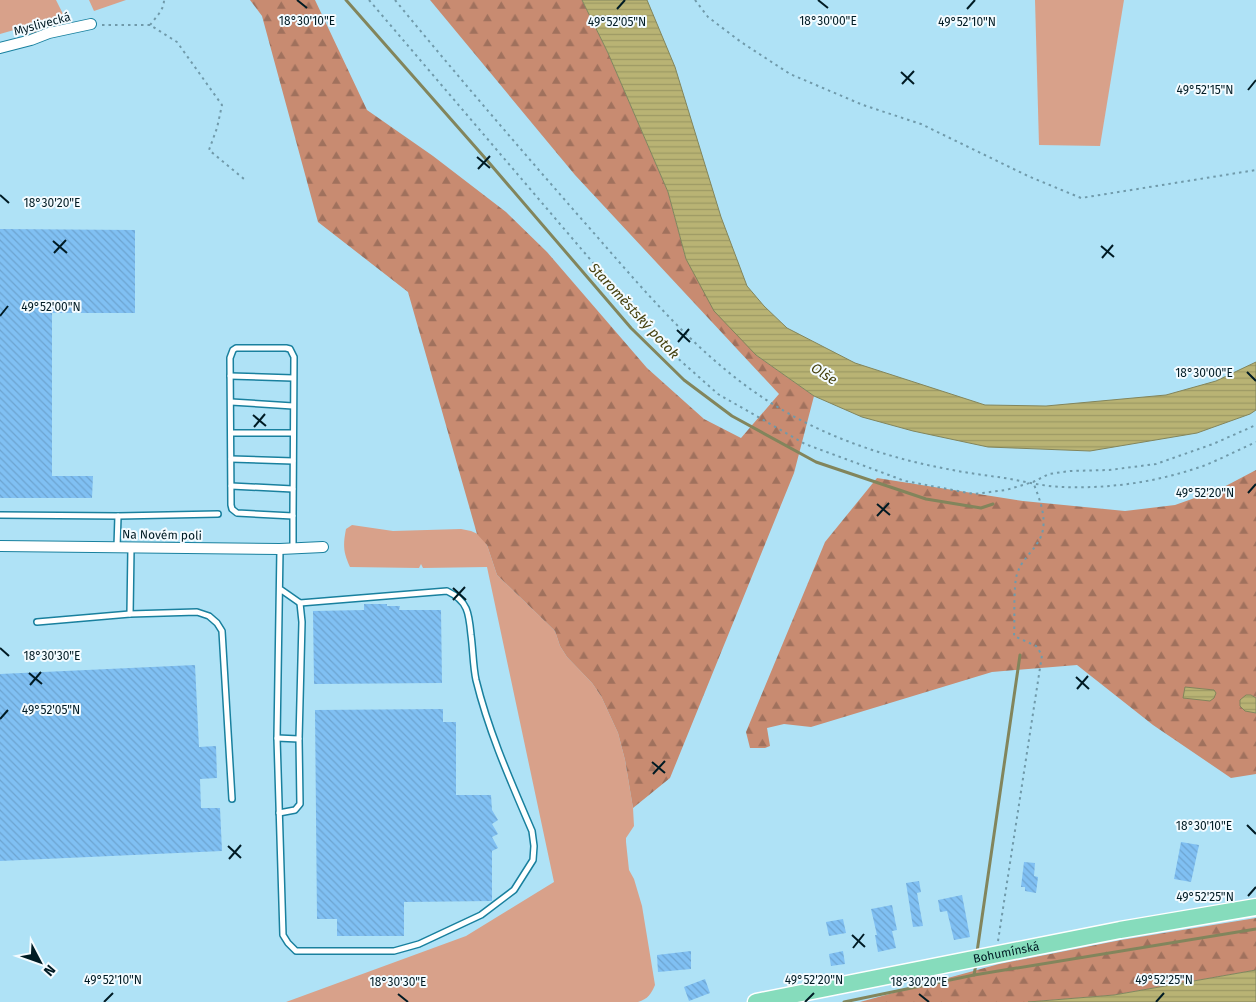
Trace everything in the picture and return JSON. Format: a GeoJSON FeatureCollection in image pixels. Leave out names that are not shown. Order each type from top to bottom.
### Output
{"type":"FeatureCollection","features":[{"type":"Feature","properties":{"kind":"main road","name":"Bohumínská"},"geometry":{"type":"LineString","coordinates":[[756,1002],[1120,930],[1256,908]]}},
{"type":"Feature","properties":{"kind":"street","name":"Myslivecká"},"geometry":{"type":"LineString","coordinates":[[0,48],[49,33],[91,24]]}},
{"type":"Feature","properties":{"kind":"street","name":"Na Novém poli"},"geometry":{"type":"LineString","coordinates":[[0,546],[323,548]]}},
{"type":"Feature","properties":{"kind":"lane"},"geometry":{"type":"LineString","coordinates":[[293,516],[238,513],[232,510],[230,358],[236,348],[286,348],[290,349],[294,357],[293,549]]}},
{"type":"Feature","properties":{"kind":"lane"},"geometry":{"type":"LineString","coordinates":[[230,376],[293,378]]}},
{"type":"Feature","properties":{"kind":"lane"},"geometry":{"type":"LineString","coordinates":[[230,402],[293,406]]}},
{"type":"Feature","properties":{"kind":"lane"},"geometry":{"type":"LineString","coordinates":[[231,433],[293,433]]}},
{"type":"Feature","properties":{"kind":"lane"},"geometry":{"type":"LineString","coordinates":[[231,459],[293,462]]}},
{"type":"Feature","properties":{"kind":"lane"},"geometry":{"type":"LineString","coordinates":[[231,486],[293,489]]}},
{"type":"Feature","properties":{"kind":"lane"},"geometry":{"type":"LineString","coordinates":[[0,515],[118,516],[218,514]]}},
{"type":"Feature","properties":{"kind":"lane"},"geometry":{"type":"LineString","coordinates":[[118,516],[118,547]]}},
{"type":"Feature","properties":{"kind":"lane"},"geometry":{"type":"LineString","coordinates":[[130,614],[131,548]]}},
{"type":"Feature","properties":{"kind":"lane"},"geometry":{"type":"LineString","coordinates":[[280,549],[277,738],[283,935],[296,951],[394,951],[419,944],[482,915],[514,890],[533,860],[534,846],[532,831],[495,744],[476,679],[466,605],[457,596],[447,591],[300,603],[280,589]]}},
{"type":"Feature","properties":{"kind":"lane"},"geometry":{"type":"LineString","coordinates":[[279,814],[295,810],[300,804],[299,739],[302,622],[300,603]]}},
{"type":"Feature","properties":{"kind":"lane"},"geometry":{"type":"LineString","coordinates":[[37,622],[130,614],[197,612],[208,616],[217,623],[222,631],[232,799]]}},
{"type":"Feature","properties":{"kind":"lane"},"geometry":{"type":"LineString","coordinates":[[277,738],[299,739]]}},
{"type":"Feature","properties":{"kind":"path"},"geometry":{"type":"LineString","coordinates":[[150,24],[160,14],[164,0]]}},
{"type":"Feature","properties":{"kind":"path"},"geometry":{"type":"LineString","coordinates":[[369,0],[664,346],[718,394],[805,444],[905,481],[974,494],[1006,490],[1033,482],[1049,474],[1070,471],[1109,470],[1156,464],[1213,444],[1256,425]]}},
{"type":"Feature","properties":{"kind":"path"},"geometry":{"type":"LineString","coordinates":[[395,0],[462,81],[682,331],[715,361],[752,390],[813,426],[906,460],[967,474],[1058,487],[1108,488],[1164,478],[1204,465],[1256,442]]}},
{"type":"Feature","properties":{"kind":"path"},"geometry":{"type":"LineString","coordinates":[[695,0],[708,17],[741,42],[790,74],[862,104],[921,124],[1028,176],[1081,198],[1256,170]]}},
{"type":"Feature","properties":{"kind":"path"},"geometry":{"type":"LineString","coordinates":[[91,24],[150,24],[177,42],[222,105],[217,128],[209,150],[244,179]]}},
{"type":"Feature","properties":{"kind":"path"},"geometry":{"type":"LineString","coordinates":[[985,956],[1042,655],[1036,646],[1014,636],[1016,577],[1021,563],[1038,542],[1043,530],[1041,502],[1033,482]]}},
{"type":"Feature","properties":{"kind":"shaded area"},"geometry":{"type":"Polygon","coordinates":[[[0,0],[56,0],[67,22],[31,34],[28,26],[0,34],[0,0]]]}},
{"type":"Feature","properties":{"kind":"shaded area"},"geometry":{"type":"Polygon","coordinates":[[[89,0],[126,0],[94,11],[89,0]]]}},
{"type":"Feature","properties":{"kind":"shaded area"},"geometry":{"type":"Polygon","coordinates":[[[1035,0],[1124,0],[1100,146],[1039,145],[1035,0]]]}},
{"type":"Feature","properties":{"kind":"shaded area"},"geometry":{"type":"Polygon","coordinates":[[[352,525],[393,531],[461,529],[480,535],[487,545],[497,575],[555,631],[560,646],[567,657],[592,683],[601,696],[618,733],[625,760],[633,808],[634,826],[626,838],[629,870],[634,879],[642,906],[655,985],[647,998],[638,1002],[286,1002],[466,936],[554,882],[487,567],[423,568],[421,564],[419,568],[350,567],[344,544],[346,529],[352,525]]]}},
{"type":"Feature","properties":{"kind":"green space"},"geometry":{"type":"Polygon","coordinates":[[[250,0],[315,0],[367,110],[433,156],[506,212],[547,252],[647,368],[704,419],[741,438],[779,394],[575,175],[430,0],[582,0],[608,53],[668,192],[686,259],[756,355],[814,396],[794,473],[670,778],[633,808],[625,760],[618,733],[601,696],[592,683],[567,657],[560,646],[555,631],[497,575],[487,545],[477,534],[408,292],[318,222],[262,16],[250,0]]]}},
{"type":"Feature","properties":{"kind":"green space"},"geometry":{"type":"Polygon","coordinates":[[[1256,470],[1256,698],[1251,695],[1253,713],[1256,713],[1256,774],[1231,778],[1153,725],[1077,665],[992,672],[811,727],[784,724],[767,728],[770,746],[750,748],[746,732],[825,542],[877,478],[1023,501],[1125,511],[1175,505],[1220,489],[1256,470]]]}},
{"type":"Feature","properties":{"kind":"green space"},"geometry":{"type":"Polygon","coordinates":[[[1256,918],[1256,970],[1114,995],[1028,1002],[860,1002],[999,964],[1121,940],[1256,918]]]}},
{"type":"Feature","properties":{"kind":"water","name":"Olše"},"geometry":{"type":"Polygon","coordinates":[[[582,0],[647,0],[675,67],[721,217],[747,286],[787,328],[855,363],[985,405],[1046,406],[1166,395],[1216,381],[1256,362],[1256,410],[1250,414],[1197,433],[1090,451],[988,447],[913,431],[862,417],[814,396],[756,355],[714,311],[686,259],[668,192],[608,53],[582,0]]]}},
{"type":"Feature","properties":{"kind":"water"},"geometry":{"type":"Polygon","coordinates":[[[1185,687],[1214,690],[1216,693],[1210,701],[1183,698],[1185,687]]]}},
{"type":"Feature","properties":{"kind":"water"},"geometry":{"type":"Polygon","coordinates":[[[1246,695],[1256,698],[1256,713],[1245,711],[1240,706],[1240,700],[1246,695]]]}},
{"type":"Feature","properties":{"kind":"water"},"geometry":{"type":"Polygon","coordinates":[[[1256,970],[1256,1002],[1028,1002],[1114,995],[1256,970]]]}},
{"type":"Feature","properties":{"kind":"building"},"geometry":{"type":"Polygon","coordinates":[[[0,229],[135,230],[135,313],[52,313],[52,476],[93,476],[92,498],[0,498],[0,229]]]}},
{"type":"Feature","properties":{"kind":"building"},"geometry":{"type":"Polygon","coordinates":[[[364,604],[400,606],[399,610],[441,610],[442,683],[314,684],[313,611],[364,610],[364,604]]]}},
{"type":"Feature","properties":{"kind":"building"},"geometry":{"type":"Polygon","coordinates":[[[195,665],[199,747],[216,746],[217,778],[200,779],[201,808],[220,808],[222,851],[0,861],[0,674],[195,665]]]}},
{"type":"Feature","properties":{"kind":"building"},"geometry":{"type":"Polygon","coordinates":[[[443,709],[443,722],[456,722],[456,795],[491,795],[492,810],[498,820],[492,824],[498,834],[492,837],[498,848],[492,851],[492,901],[404,902],[404,936],[337,936],[337,919],[317,919],[315,710],[443,709]]]}},
{"type":"Feature","properties":{"kind":"building"},"geometry":{"type":"Polygon","coordinates":[[[1181,842],[1199,845],[1191,882],[1174,879],[1181,842]]]}},
{"type":"Feature","properties":{"kind":"building"},"geometry":{"type":"Polygon","coordinates":[[[1024,862],[1035,863],[1034,876],[1038,877],[1036,893],[1025,891],[1025,887],[1021,887],[1024,862]]]}},
{"type":"Feature","properties":{"kind":"building"},"geometry":{"type":"Polygon","coordinates":[[[919,881],[921,892],[917,893],[923,926],[913,927],[906,883],[919,881]]]}},
{"type":"Feature","properties":{"kind":"building"},"geometry":{"type":"Polygon","coordinates":[[[962,895],[970,937],[954,940],[947,911],[940,912],[938,900],[962,895]]]}},
{"type":"Feature","properties":{"kind":"building"},"geometry":{"type":"Polygon","coordinates":[[[892,905],[897,930],[892,931],[896,948],[878,952],[875,935],[877,935],[871,909],[892,905]]]}},
{"type":"Feature","properties":{"kind":"building"},"geometry":{"type":"Polygon","coordinates":[[[843,919],[846,933],[829,936],[826,922],[843,919]]]}},
{"type":"Feature","properties":{"kind":"building"},"geometry":{"type":"Polygon","coordinates":[[[691,951],[691,969],[658,972],[657,955],[691,951]]]}},
{"type":"Feature","properties":{"kind":"building"},"geometry":{"type":"Polygon","coordinates":[[[843,951],[845,964],[831,966],[829,954],[843,951]]]}},
{"type":"Feature","properties":{"kind":"building"},"geometry":{"type":"Polygon","coordinates":[[[705,979],[710,993],[689,1001],[684,987],[705,979]]]}},
{"type":"Feature","properties":{"kind":"waterway","name":"Staroměstský potok"},"geometry":{"type":"LineString","coordinates":[[346,0],[631,328],[684,380],[732,416],[816,462],[926,499],[981,508],[993,504]]}},
{"type":"Feature","properties":{"kind":"waterway"},"geometry":{"type":"LineString","coordinates":[[977,952],[1020,655]]}},
{"type":"Feature","properties":{"kind":"waterway"},"geometry":{"type":"LineString","coordinates":[[844,1002],[974,975],[1256,929]]}},
{"type":"Feature","properties":{"kind":"waterway"},"geometry":{"type":"LineString","coordinates":[[974,975],[976,964]]}}]}
